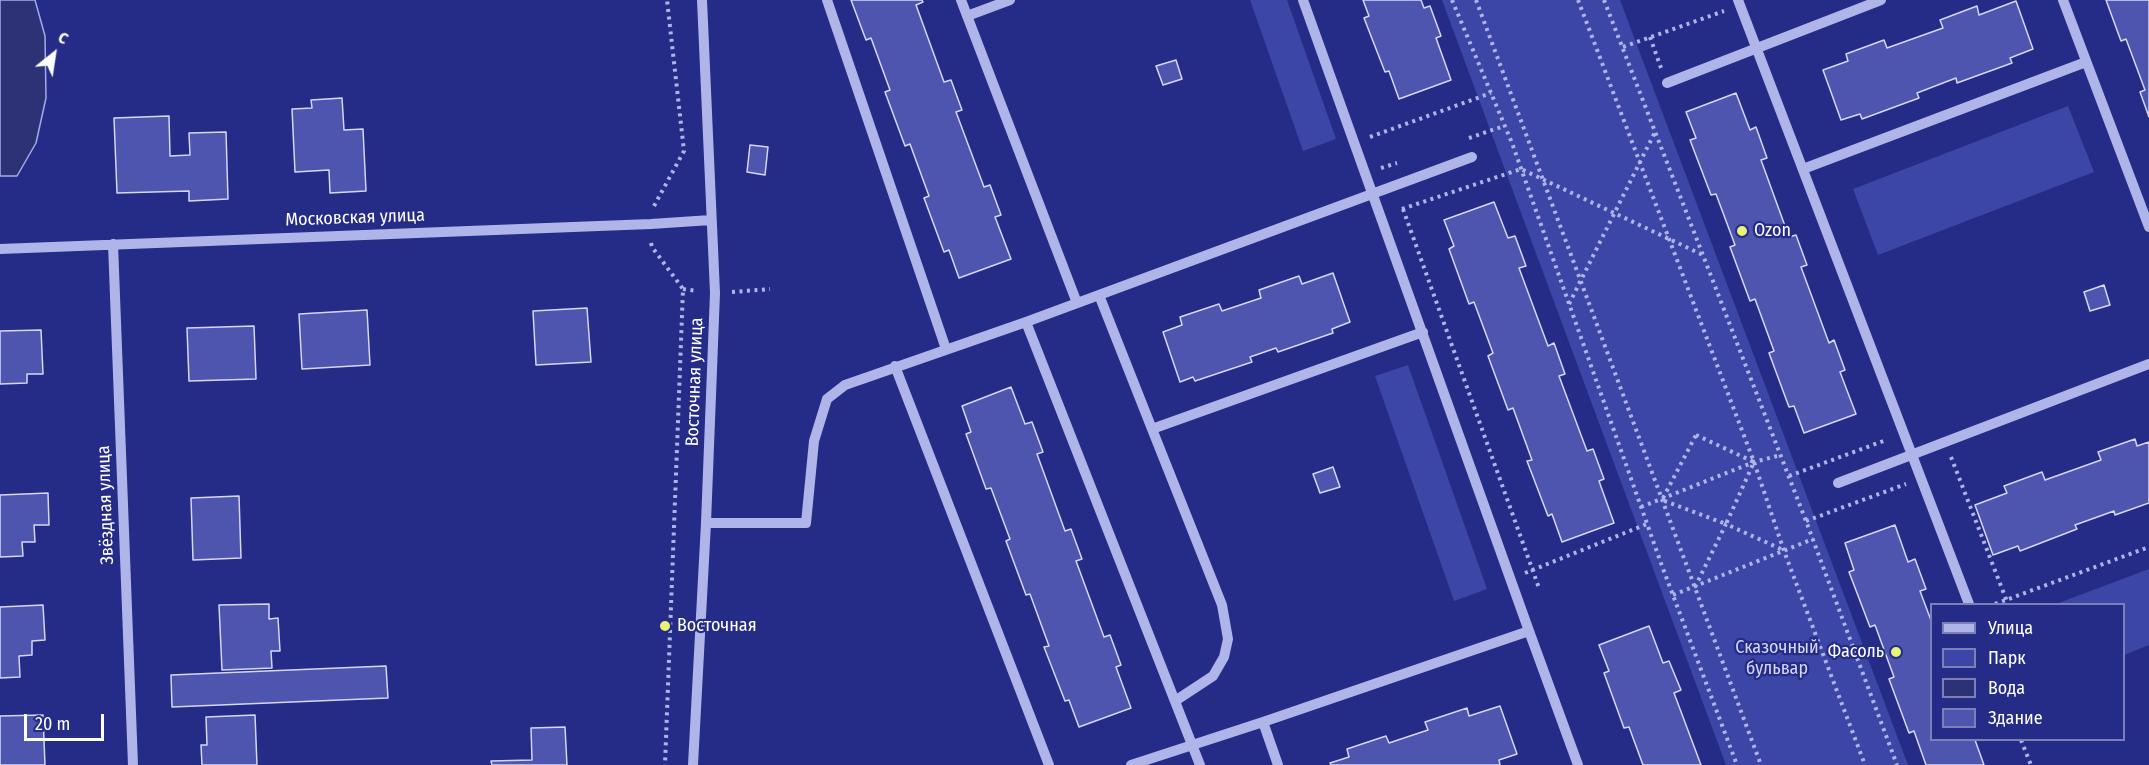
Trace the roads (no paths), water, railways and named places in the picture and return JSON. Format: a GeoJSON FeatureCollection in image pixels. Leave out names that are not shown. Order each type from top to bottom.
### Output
{"type":"FeatureCollection","features":[{"type":"Feature","properties":{"kind":"street","name":"Восточная улица"},"geometry":{"type":"LineString","coordinates":[[693,765],[715,293],[702,0]]}},
{"type":"Feature","properties":{"kind":"street"},"geometry":{"type":"LineString","coordinates":[[827,0],[946,349]]}},
{"type":"Feature","properties":{"kind":"street"},"geometry":{"type":"LineString","coordinates":[[961,0],[1077,303]]}},
{"type":"Feature","properties":{"kind":"street"},"geometry":{"type":"LineString","coordinates":[[967,16],[1010,0]]}},
{"type":"Feature","properties":{"kind":"street"},"geometry":{"type":"LineString","coordinates":[[1303,0],[1578,765]]}},
{"type":"Feature","properties":{"kind":"street"},"geometry":{"type":"LineString","coordinates":[[1666,82],[1881,0]]}},
{"type":"Feature","properties":{"kind":"street"},"geometry":{"type":"LineString","coordinates":[[2063,0],[2149,227]]}},
{"type":"Feature","properties":{"kind":"street"},"geometry":{"type":"LineString","coordinates":[[1739,3],[1969,603]]}},
{"type":"Feature","properties":{"kind":"street"},"geometry":{"type":"LineString","coordinates":[[1803,170],[2086,62]]}},
{"type":"Feature","properties":{"kind":"street"},"geometry":{"type":"LineString","coordinates":[[706,523],[806,523],[814,441],[827,399],[844,385],[1026,322],[1472,157]]}},
{"type":"Feature","properties":{"kind":"street","name":"Московская улица"},"geometry":{"type":"LineString","coordinates":[[0,249],[711,220]]}},
{"type":"Feature","properties":{"kind":"street","name":"Звёздная улица"},"geometry":{"type":"LineString","coordinates":[[113,244],[133,765]]}},
{"type":"Feature","properties":{"kind":"street"},"geometry":{"type":"LineString","coordinates":[[1099,295],[1222,605],[1228,639],[1224,657],[1213,676],[1175,701]]}},
{"type":"Feature","properties":{"kind":"street"},"geometry":{"type":"LineString","coordinates":[[1026,322],[1200,765]]}},
{"type":"Feature","properties":{"kind":"street"},"geometry":{"type":"LineString","coordinates":[[1152,429],[1423,332]]}},
{"type":"Feature","properties":{"kind":"street"},"geometry":{"type":"LineString","coordinates":[[1838,483],[2149,364]]}},
{"type":"Feature","properties":{"kind":"street"},"geometry":{"type":"LineString","coordinates":[[895,366],[1049,765]]}},
{"type":"Feature","properties":{"kind":"street"},"geometry":{"type":"LineString","coordinates":[[1131,765],[1529,631]]}},
{"type":"Feature","properties":{"kind":"street"},"geometry":{"type":"LineString","coordinates":[[1263,722],[1278,765]]}},
{"type":"Feature","properties":{"kind":"water"},"geometry":{"type":"Polygon","coordinates":[[[0,0],[35,0],[45,36],[46,98],[36,143],[17,176],[0,176],[0,0]]]}},
{"type":"Feature","properties":{"kind":"place","name":"Ozon"},"geometry":{"type":"Point","coordinates":[1742,231]}},
{"type":"Feature","properties":{"kind":"place","name":"Восточная"},"geometry":{"type":"Point","coordinates":[665,626]}},
{"type":"Feature","properties":{"kind":"place","name":"Фасоль"},"geometry":{"type":"Point","coordinates":[1896,652]}},
{"type":"Feature","properties":{"kind":"park label","name":"Сказочный бульвар"},"geometry":{"type":"Point","coordinates":[1777,658]}}]}
